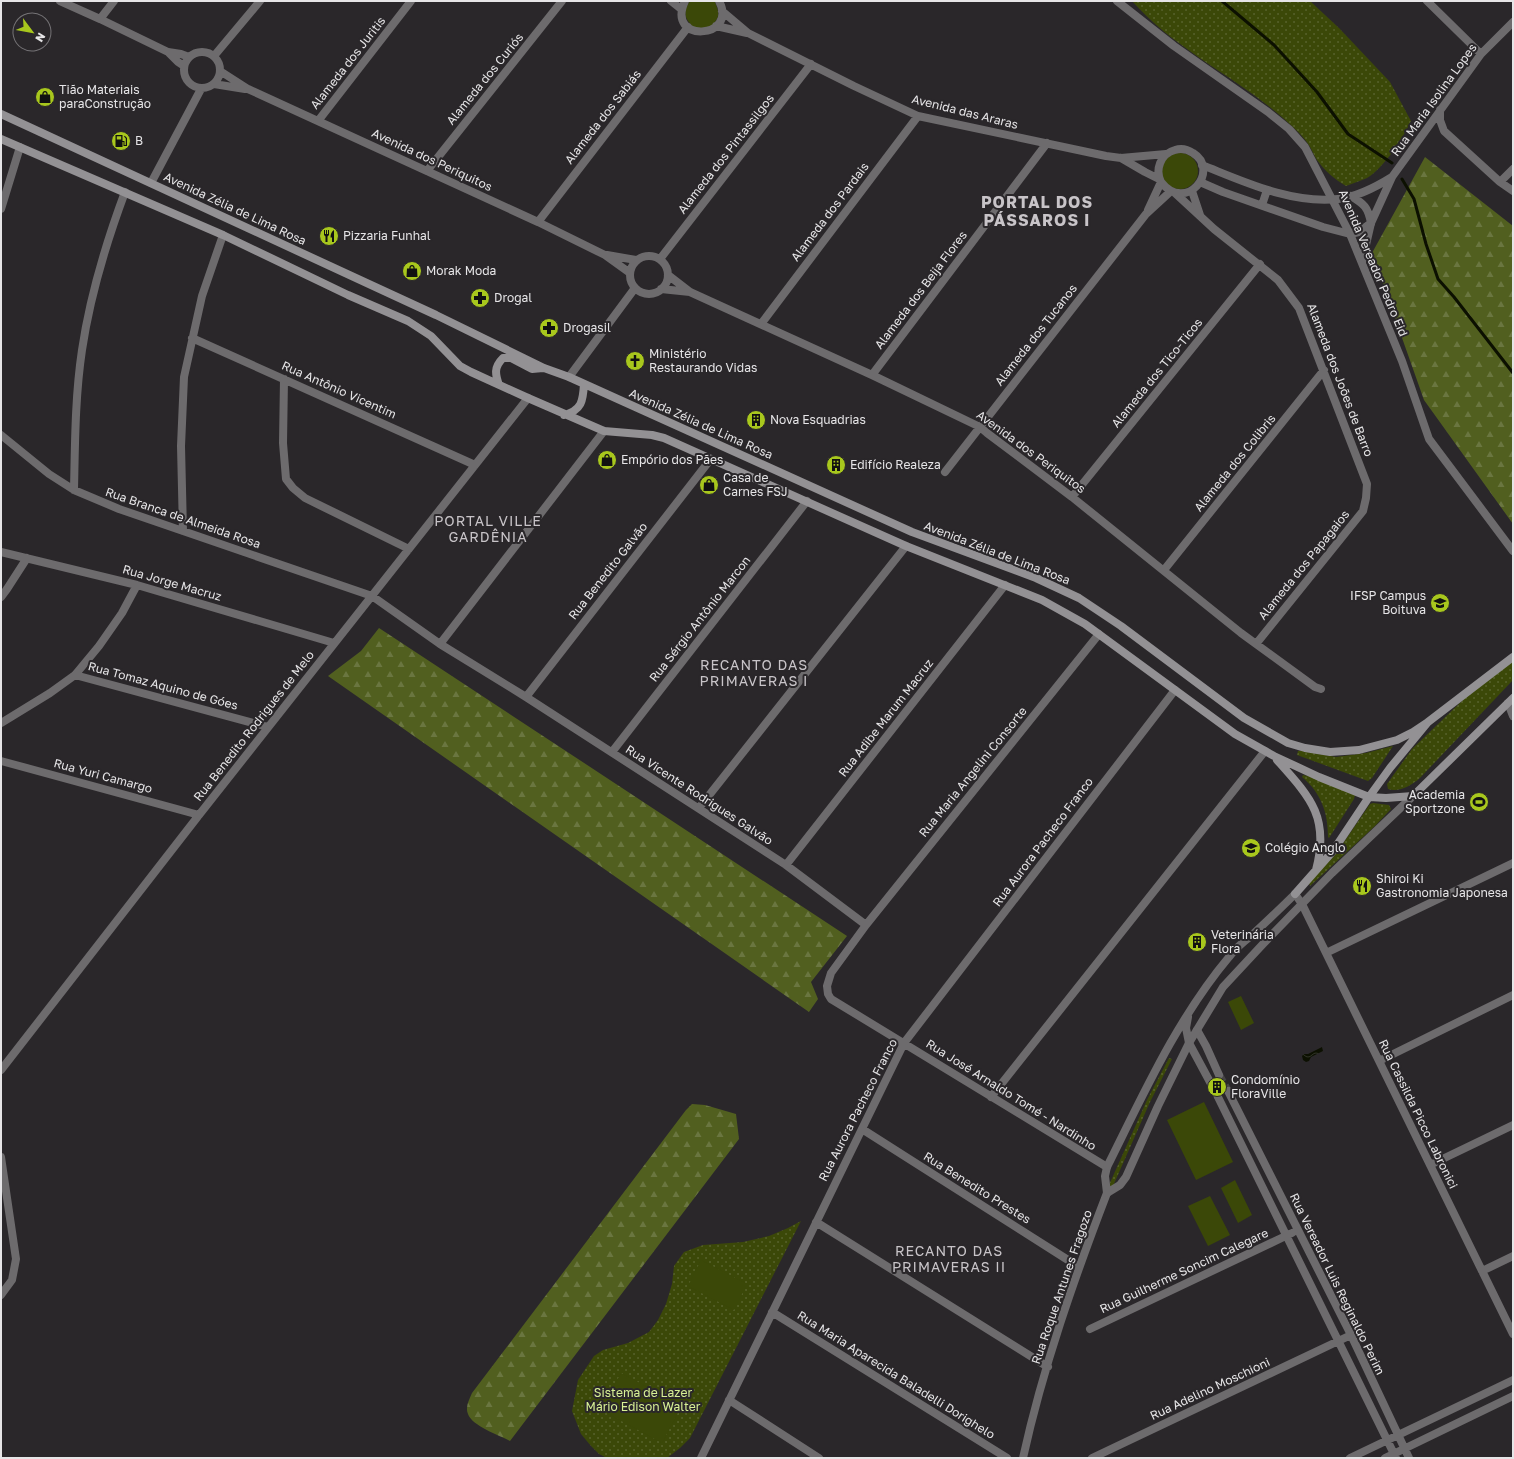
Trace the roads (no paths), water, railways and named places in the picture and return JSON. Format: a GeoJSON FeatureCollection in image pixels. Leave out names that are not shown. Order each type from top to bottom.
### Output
{"type":"FeatureCollection","features":[{"type":"Feature","properties":{"kind":"main road","name":"Avenida Zélia de Lima Rosa"},"geometry":{"type":"LineString","coordinates":[[1,114],[436,316],[544,368],[569,377],[912,532],[1036,578],[1079,598],[1121,626],[1244,718],[1288,742],[1305,748],[1330,752],[1359,750],[1397,740],[1428,722]]}},
{"type":"Feature","properties":{"kind":"main road"},"geometry":{"type":"LineString","coordinates":[[1,138],[223,235],[348,295],[408,321],[431,336],[460,366],[564,415],[604,431],[652,435],[664,438],[710,460],[807,501],[906,546],[1042,600],[1085,624],[1235,734],[1274,756],[1318,777],[1369,796],[1386,798],[1414,796],[1510,700]]}},
{"type":"Feature","properties":{"kind":"main road","name":"Avenida Zélia de Lima Rosa"},"geometry":{"type":"LineString","coordinates":[[499,385],[496,369],[498,363],[503,358],[511,358],[532,369],[544,368]]}},
{"type":"Feature","properties":{"kind":"main road"},"geometry":{"type":"LineString","coordinates":[[564,415],[574,412],[579,408],[582,401],[584,384]]}},
{"type":"Feature","properties":{"kind":"main road","name":"Rua Roque Antunes Fragozo"},"geometry":{"type":"LineString","coordinates":[[1296,894],[1337,846],[1369,796],[1428,722],[1513,657]]}},
{"type":"Feature","properties":{"kind":"main road"},"geometry":{"type":"LineString","coordinates":[[1274,756],[1306,793],[1317,816],[1320,828],[1321,845],[1316,872]]}},
{"type":"Feature","properties":{"kind":"street"},"geometry":{"type":"LineString","coordinates":[[60,1],[168,52],[189,57]]}},
{"type":"Feature","properties":{"kind":"street"},"geometry":{"type":"LineString","coordinates":[[100,19],[114,1]]}},
{"type":"Feature","properties":{"kind":"street"},"geometry":{"type":"LineString","coordinates":[[214,56],[260,1]]}},
{"type":"Feature","properties":{"kind":"street","name":"Alameda dos Juritis"},"geometry":{"type":"LineString","coordinates":[[318,121],[410,1]]}},
{"type":"Feature","properties":{"kind":"street","name":"Alameda dos Curiós"},"geometry":{"type":"LineString","coordinates":[[427,171],[562,1]]}},
{"type":"Feature","properties":{"kind":"street"},"geometry":{"type":"LineString","coordinates":[[671,1],[683,5],[682,17],[688,27],[700,32],[706,32],[716,26],[719,22],[722,11],[719,1]]}},
{"type":"Feature","properties":{"kind":"street","name":"Avenida Vereador Pedro Eid"},"geometry":{"type":"LineString","coordinates":[[1117,1],[1174,46],[1268,112],[1289,129],[1305,147],[1350,234],[1402,361],[1429,439],[1513,551]]}},
{"type":"Feature","properties":{"kind":"street"},"geometry":{"type":"LineString","coordinates":[[1427,1],[1481,54]]}},
{"type":"Feature","properties":{"kind":"street"},"geometry":{"type":"LineString","coordinates":[[722,11],[748,33]]}},
{"type":"Feature","properties":{"kind":"street","name":"Rua Maria Isolina Lopes"},"geometry":{"type":"LineString","coordinates":[[1362,263],[1371,223],[1392,177],[1481,54],[1513,22]]}},
{"type":"Feature","properties":{"kind":"street"},"geometry":{"type":"LineString","coordinates":[[716,26],[748,33]]}},
{"type":"Feature","properties":{"kind":"street","name":"Alameda dos Sabiás"},"geometry":{"type":"LineString","coordinates":[[538,222],[688,27]]}},
{"type":"Feature","properties":{"kind":"street","name":"Avenida das Araras"},"geometry":{"type":"LineString","coordinates":[[748,33],[861,90],[918,116],[1121,158],[1166,154]]}},
{"type":"Feature","properties":{"kind":"street"},"geometry":{"type":"LineString","coordinates":[[168,52],[184,66]]}},
{"type":"Feature","properties":{"kind":"street"},"geometry":{"type":"LineString","coordinates":[[204,52],[214,56],[220,65],[220,76],[214,84],[205,89],[201,89],[189,84],[185,79],[184,66],[189,57],[194,54],[204,52]]}},
{"type":"Feature","properties":{"kind":"street","name":"Alameda dos Pintassilgos"},"geometry":{"type":"LineString","coordinates":[[660,259],[811,64]]}},
{"type":"Feature","properties":{"kind":"street"},"geometry":{"type":"LineString","coordinates":[[220,71],[248,89]]}},
{"type":"Feature","properties":{"kind":"street"},"geometry":{"type":"LineString","coordinates":[[214,84],[248,89]]}},
{"type":"Feature","properties":{"kind":"street"},"geometry":{"type":"LineString","coordinates":[[150,183],[201,89]]}},
{"type":"Feature","properties":{"kind":"street","name":"Avenida dos Periquitos"},"geometry":{"type":"LineString","coordinates":[[248,89],[538,222],[605,255]]}},
{"type":"Feature","properties":{"kind":"street"},"geometry":{"type":"LineString","coordinates":[[1440,110],[1440,120],[1444,131],[1500,182],[1513,191]]}},
{"type":"Feature","properties":{"kind":"street","name":"Alameda dos Pardais"},"geometry":{"type":"LineString","coordinates":[[761,324],[918,116]]}},
{"type":"Feature","properties":{"kind":"street","name":"Alameda dos Beija Flores"},"geometry":{"type":"LineString","coordinates":[[872,375],[1047,143]]}},
{"type":"Feature","properties":{"kind":"street"},"geometry":{"type":"LineString","coordinates":[[1,209],[20,146]]}},
{"type":"Feature","properties":{"kind":"street"},"geometry":{"type":"LineString","coordinates":[[1146,214],[1160,181],[1159,165],[1166,154],[1176,150],[1188,150],[1195,154],[1199,159],[1203,171],[1200,182],[1192,191],[1180,194],[1173,192],[1160,181]]}},
{"type":"Feature","properties":{"kind":"street","name":"Avenida das Araras"},"geometry":{"type":"LineString","coordinates":[[1121,158],[1160,181]]}},
{"type":"Feature","properties":{"kind":"street","name":"Rua Maria Isolina Lopes"},"geometry":{"type":"LineString","coordinates":[[1202,166],[1267,190],[1298,198],[1333,199],[1351,196],[1378,185],[1392,177]]}},
{"type":"Feature","properties":{"kind":"street"},"geometry":{"type":"LineString","coordinates":[[1500,182],[1513,169]]}},
{"type":"Feature","properties":{"kind":"street"},"geometry":{"type":"LineString","coordinates":[[1200,182],[1316,225],[1350,234],[1358,232],[1371,223],[1369,211],[1351,196]]}},
{"type":"Feature","properties":{"kind":"street"},"geometry":{"type":"LineString","coordinates":[[1262,205],[1267,190]]}},
{"type":"Feature","properties":{"kind":"street"},"geometry":{"type":"LineString","coordinates":[[1192,191],[1201,217]]}},
{"type":"Feature","properties":{"kind":"street"},"geometry":{"type":"LineString","coordinates":[[74,490],[76,409],[81,351],[92,295],[109,236],[125,192]]}},
{"type":"Feature","properties":{"kind":"street"},"geometry":{"type":"LineString","coordinates":[[1146,214],[1173,192]]}},
{"type":"Feature","properties":{"kind":"street","name":"Alameda dos Joões de Barro"},"geometry":{"type":"LineString","coordinates":[[1173,192],[1278,280],[1300,308],[1367,484],[1366,498]]}},
{"type":"Feature","properties":{"kind":"street","name":"Alameda dos Tucanos"},"geometry":{"type":"LineString","coordinates":[[945,472],[1146,214]]}},
{"type":"Feature","properties":{"kind":"street"},"geometry":{"type":"LineString","coordinates":[[183,531],[181,446],[184,376],[202,296],[223,235]]}},
{"type":"Feature","properties":{"kind":"street"},"geometry":{"type":"LineString","coordinates":[[605,255],[636,260]]}},
{"type":"Feature","properties":{"kind":"street"},"geometry":{"type":"LineString","coordinates":[[605,255],[630,274]]}},
{"type":"Feature","properties":{"kind":"street"},"geometry":{"type":"LineString","coordinates":[[648,256],[654,256],[660,259],[667,269],[668,275],[667,280],[661,289],[651,294],[635,288],[630,279],[630,274],[636,260],[648,256]]}},
{"type":"Feature","properties":{"kind":"street","name":"Alameda dos Tico-Ticos"},"geometry":{"type":"LineString","coordinates":[[1072,497],[1260,264]]}},
{"type":"Feature","properties":{"kind":"street"},"geometry":{"type":"LineString","coordinates":[[668,275],[690,292]]}},
{"type":"Feature","properties":{"kind":"street"},"geometry":{"type":"LineString","coordinates":[[569,377],[635,288]]}},
{"type":"Feature","properties":{"kind":"street"},"geometry":{"type":"LineString","coordinates":[[661,289],[690,292]]}},
{"type":"Feature","properties":{"kind":"street","name":"Avenida dos Periquitos"},"geometry":{"type":"LineString","coordinates":[[690,292],[872,375],[980,427],[1072,497],[1256,644],[1315,688],[1322,689]]}},
{"type":"Feature","properties":{"kind":"street","name":"Rua Antônio Vicentim"},"geometry":{"type":"LineString","coordinates":[[192,338],[475,465]]}},
{"type":"Feature","properties":{"kind":"street","name":"Alameda dos Colibris"},"geometry":{"type":"LineString","coordinates":[[1164,570],[1324,370]]}},
{"type":"Feature","properties":{"kind":"street"},"geometry":{"type":"LineString","coordinates":[[284,379],[283,443],[286,479],[293,488],[305,498],[409,549]]}},
{"type":"Feature","properties":{"kind":"street","name":"Rua Benedito Rodrigues de Melo"},"geometry":{"type":"LineString","coordinates":[[1,1070],[268,727],[528,398]]}},
{"type":"Feature","properties":{"kind":"street"},"geometry":{"type":"LineString","coordinates":[[440,644],[604,431]]}},
{"type":"Feature","properties":{"kind":"street","name":"Rua Branca de Almeida Rosa"},"geometry":{"type":"LineString","coordinates":[[1,435],[49,474],[74,490],[119,509],[372,596]]}},
{"type":"Feature","properties":{"kind":"street","name":"Rua Benedito Galvão"},"geometry":{"type":"LineString","coordinates":[[526,696],[710,460]]}},
{"type":"Feature","properties":{"kind":"street","name":"Alameda dos Papagaios"},"geometry":{"type":"LineString","coordinates":[[1256,644],[1363,511],[1366,498]]}},
{"type":"Feature","properties":{"kind":"street","name":"Rua Sérgio Antônio Marcon"},"geometry":{"type":"LineString","coordinates":[[612,752],[807,501]]}},
{"type":"Feature","properties":{"kind":"street"},"geometry":{"type":"LineString","coordinates":[[700,808],[906,546]]}},
{"type":"Feature","properties":{"kind":"street","name":"Rua Jorge Macruz"},"geometry":{"type":"LineString","coordinates":[[1,552],[137,585],[334,643]]}},
{"type":"Feature","properties":{"kind":"street"},"geometry":{"type":"LineString","coordinates":[[1,597],[27,558]]}},
{"type":"Feature","properties":{"kind":"street"},"geometry":{"type":"LineString","coordinates":[[1,723],[50,693],[75,675],[99,646],[122,613],[137,585]]}},
{"type":"Feature","properties":{"kind":"street","name":"Rua Adibe Marum Macruz"},"geometry":{"type":"LineString","coordinates":[[786,865],[1005,585]]}},
{"type":"Feature","properties":{"kind":"street","name":"Rua Vicente Rodrigues Galvão"},"geometry":{"type":"LineString","coordinates":[[372,596],[440,644],[526,696],[786,865],[866,925]]}},
{"type":"Feature","properties":{"kind":"street","name":"Rua Maria Angelini Consorte"},"geometry":{"type":"LineString","coordinates":[[866,925],[1099,634]]}},
{"type":"Feature","properties":{"kind":"street","name":"Rua Tomaz Aquino de Góes"},"geometry":{"type":"LineString","coordinates":[[75,675],[268,727]]}},
{"type":"Feature","properties":{"kind":"street","name":"Rua Aurora Pacheco Franco"},"geometry":{"type":"LineString","coordinates":[[701,1458],[904,1044],[1175,690]]}},
{"type":"Feature","properties":{"kind":"street"},"geometry":{"type":"LineString","coordinates":[[1510,700],[1513,716]]}},
{"type":"Feature","properties":{"kind":"street"},"geometry":{"type":"LineString","coordinates":[[991,1097],[1265,751]]}},
{"type":"Feature","properties":{"kind":"street","name":"Rua Yuri Camargo"},"geometry":{"type":"LineString","coordinates":[[1,760],[199,815]]}},
{"type":"Feature","properties":{"kind":"street"},"geometry":{"type":"LineString","coordinates":[[1107,1193],[1120,1185],[1126,1177],[1158,1106],[1189,1043],[1223,987],[1332,873],[1414,796]]}},
{"type":"Feature","properties":{"kind":"street"},"geometry":{"type":"LineString","coordinates":[[1326,953],[1513,863]]}},
{"type":"Feature","properties":{"kind":"street","name":"Rua Cassilda Picco Labronici"},"geometry":{"type":"LineString","coordinates":[[1296,894],[1513,1334]]}},
{"type":"Feature","properties":{"kind":"street","name":"Rua Roque Antunes Fragozo"},"geometry":{"type":"LineString","coordinates":[[1023,1458],[1030,1426],[1062,1318],[1079,1267],[1107,1193],[1105,1176],[1107,1167],[1170,1042],[1196,1000],[1230,955],[1296,894]]}},
{"type":"Feature","properties":{"kind":"street"},"geometry":{"type":"LineString","coordinates":[[866,925],[831,973],[827,984],[829,996],[832,1000],[904,1044]]}},
{"type":"Feature","properties":{"kind":"street"},"geometry":{"type":"LineString","coordinates":[[1379,1061],[1513,995]]}},
{"type":"Feature","properties":{"kind":"street","name":"Rua Roque Antunes Fragozo"},"geometry":{"type":"LineString","coordinates":[[1188,1014],[1187,1033],[1189,1043]]}},
{"type":"Feature","properties":{"kind":"street"},"geometry":{"type":"LineString","coordinates":[[1170,1042],[1187,1033],[1197,1030]]}},
{"type":"Feature","properties":{"kind":"street"},"geometry":{"type":"LineString","coordinates":[[1189,1043],[1209,1079],[1218,1073],[1197,1030]]}},
{"type":"Feature","properties":{"kind":"street","name":"Rua José Arnaldo Tomé - Nardinho"},"geometry":{"type":"LineString","coordinates":[[904,1044],[1107,1167]]}},
{"type":"Feature","properties":{"kind":"street","name":"Rua Vereador Luis Reginaldo Perim"},"geometry":{"type":"LineString","coordinates":[[1228,1091],[1351,1336],[1409,1458]]}},
{"type":"Feature","properties":{"kind":"street","name":"Rua Vereador Luis Reginaldo Perim"},"geometry":{"type":"LineString","coordinates":[[1218,1097],[1395,1456]]}},
{"type":"Feature","properties":{"kind":"street"},"geometry":{"type":"LineString","coordinates":[[1232,1126],[1242,1120]]}},
{"type":"Feature","properties":{"kind":"street"},"geometry":{"type":"LineString","coordinates":[[1430,1165],[1513,1125]]}},
{"type":"Feature","properties":{"kind":"street","name":"Rua Benedito Prestes"},"geometry":{"type":"LineString","coordinates":[[862,1129],[1079,1267]]}},
{"type":"Feature","properties":{"kind":"street"},"geometry":{"type":"LineString","coordinates":[[1,1157],[16,1259],[12,1280],[1,1295]]}},
{"type":"Feature","properties":{"kind":"street"},"geometry":{"type":"LineString","coordinates":[[816,1222],[1048,1367]]}},
{"type":"Feature","properties":{"kind":"street","name":"Rua Guilherme Soncim Calegare"},"geometry":{"type":"LineString","coordinates":[[1090,1329],[1298,1230]]}},
{"type":"Feature","properties":{"kind":"street"},"geometry":{"type":"LineString","coordinates":[[1482,1271],[1513,1256]]}},
{"type":"Feature","properties":{"kind":"street","name":"Rua Maria Aparecida Baladelli Dorighelo"},"geometry":{"type":"LineString","coordinates":[[772,1312],[1007,1458]]}},
{"type":"Feature","properties":{"kind":"street","name":"Rua Adelino Moschioni"},"geometry":{"type":"LineString","coordinates":[[1092,1458],[1351,1336]]}},
{"type":"Feature","properties":{"kind":"street"},"geometry":{"type":"LineString","coordinates":[[1350,1458],[1513,1380]]}},
{"type":"Feature","properties":{"kind":"street"},"geometry":{"type":"LineString","coordinates":[[1385,1458],[1395,1456],[1405,1449],[1513,1396]]}},
{"type":"Feature","properties":{"kind":"street"},"geometry":{"type":"LineString","coordinates":[[729,1400],[819,1458]]}},
{"type":"Feature","properties":{"kind":"water"},"geometry":{"type":"Polygon","coordinates":[[[1322,1047],[1323,1051],[1311,1057],[1309,1061],[1306,1062],[1303,1060],[1302,1056],[1304,1054],[1308,1054],[1322,1047]]]}},
{"type":"Feature","properties":{"kind":"waterway"},"geometry":{"type":"LineString","coordinates":[[1222,1],[1274,45],[1317,92],[1348,134],[1392,163]]}},
{"type":"Feature","properties":{"kind":"waterway"},"geometry":{"type":"LineString","coordinates":[[1402,179],[1414,199],[1426,244],[1438,279],[1454,297],[1513,373]]}},
{"type":"Feature","properties":{"kind":"tunnel"},"geometry":{"type":"LineString","coordinates":[[1219,1075],[1228,1091]]}},
{"type":"Feature","properties":{"kind":"tunnel"},"geometry":{"type":"LineString","coordinates":[[1210,1082],[1218,1097]]}},
{"type":"Feature","properties":{"kind":"place","name":"Tião Materiais paraConstrução"},"geometry":{"type":"Point","coordinates":[45,97]}},
{"type":"Feature","properties":{"kind":"place","name":"B"},"geometry":{"type":"Point","coordinates":[121,141]}},
{"type":"Feature","properties":{"kind":"place","name":"Pizzaria Funhal"},"geometry":{"type":"Point","coordinates":[329,236]}},
{"type":"Feature","properties":{"kind":"place","name":"Morak Moda"},"geometry":{"type":"Point","coordinates":[412,271]}},
{"type":"Feature","properties":{"kind":"place","name":"Drogal"},"geometry":{"type":"Point","coordinates":[480,298]}},
{"type":"Feature","properties":{"kind":"place","name":"Drogasil"},"geometry":{"type":"Point","coordinates":[549,328]}},
{"type":"Feature","properties":{"kind":"place","name":"Ministério Restaurando Vidas"},"geometry":{"type":"Point","coordinates":[635,361]}},
{"type":"Feature","properties":{"kind":"place","name":"Nova Esquadrias"},"geometry":{"type":"Point","coordinates":[756,420]}},
{"type":"Feature","properties":{"kind":"place","name":"Empório dos Pães"},"geometry":{"type":"Point","coordinates":[607,460]}},
{"type":"Feature","properties":{"kind":"place","name":"Edifício Realeza"},"geometry":{"type":"Point","coordinates":[836,465]}},
{"type":"Feature","properties":{"kind":"place","name":"Casa de Carnes FSJ"},"geometry":{"type":"Point","coordinates":[709,485]}},
{"type":"Feature","properties":{"kind":"place","name":"IFSP Campus Boituva"},"geometry":{"type":"Point","coordinates":[1440,603]}},
{"type":"Feature","properties":{"kind":"place","name":"Academia Sportzone"},"geometry":{"type":"Point","coordinates":[1479,802]}},
{"type":"Feature","properties":{"kind":"place","name":"Colégio Anglo"},"geometry":{"type":"Point","coordinates":[1251,848]}},
{"type":"Feature","properties":{"kind":"place","name":"Shiroi Ki Gastronomia Japonesa"},"geometry":{"type":"Point","coordinates":[1362,886]}},
{"type":"Feature","properties":{"kind":"place","name":"Veterinária Flora"},"geometry":{"type":"Point","coordinates":[1197,942]}},
{"type":"Feature","properties":{"kind":"place","name":"Condomínio FloraVille"},"geometry":{"type":"Point","coordinates":[1217,1087]}},
{"type":"Feature","properties":{"kind":"district","name":"PORTAL DOS PÁSSAROS I"},"geometry":{"type":"Point","coordinates":[1037,211]}},
{"type":"Feature","properties":{"kind":"district","name":"PORTAL VILLE GARDÊNIA"},"geometry":{"type":"Point","coordinates":[488,530]}},
{"type":"Feature","properties":{"kind":"district","name":"RECANTO DAS PRIMAVERAS I"},"geometry":{"type":"Point","coordinates":[754,674]}},
{"type":"Feature","properties":{"kind":"district","name":"RECANTO DAS PRIMAVERAS II"},"geometry":{"type":"Point","coordinates":[949,1260]}},
{"type":"Feature","properties":{"kind":"park label","name":"Sistema de Lazer Mário Edison Walter"},"geometry":{"type":"Point","coordinates":[643,1400]}}]}
